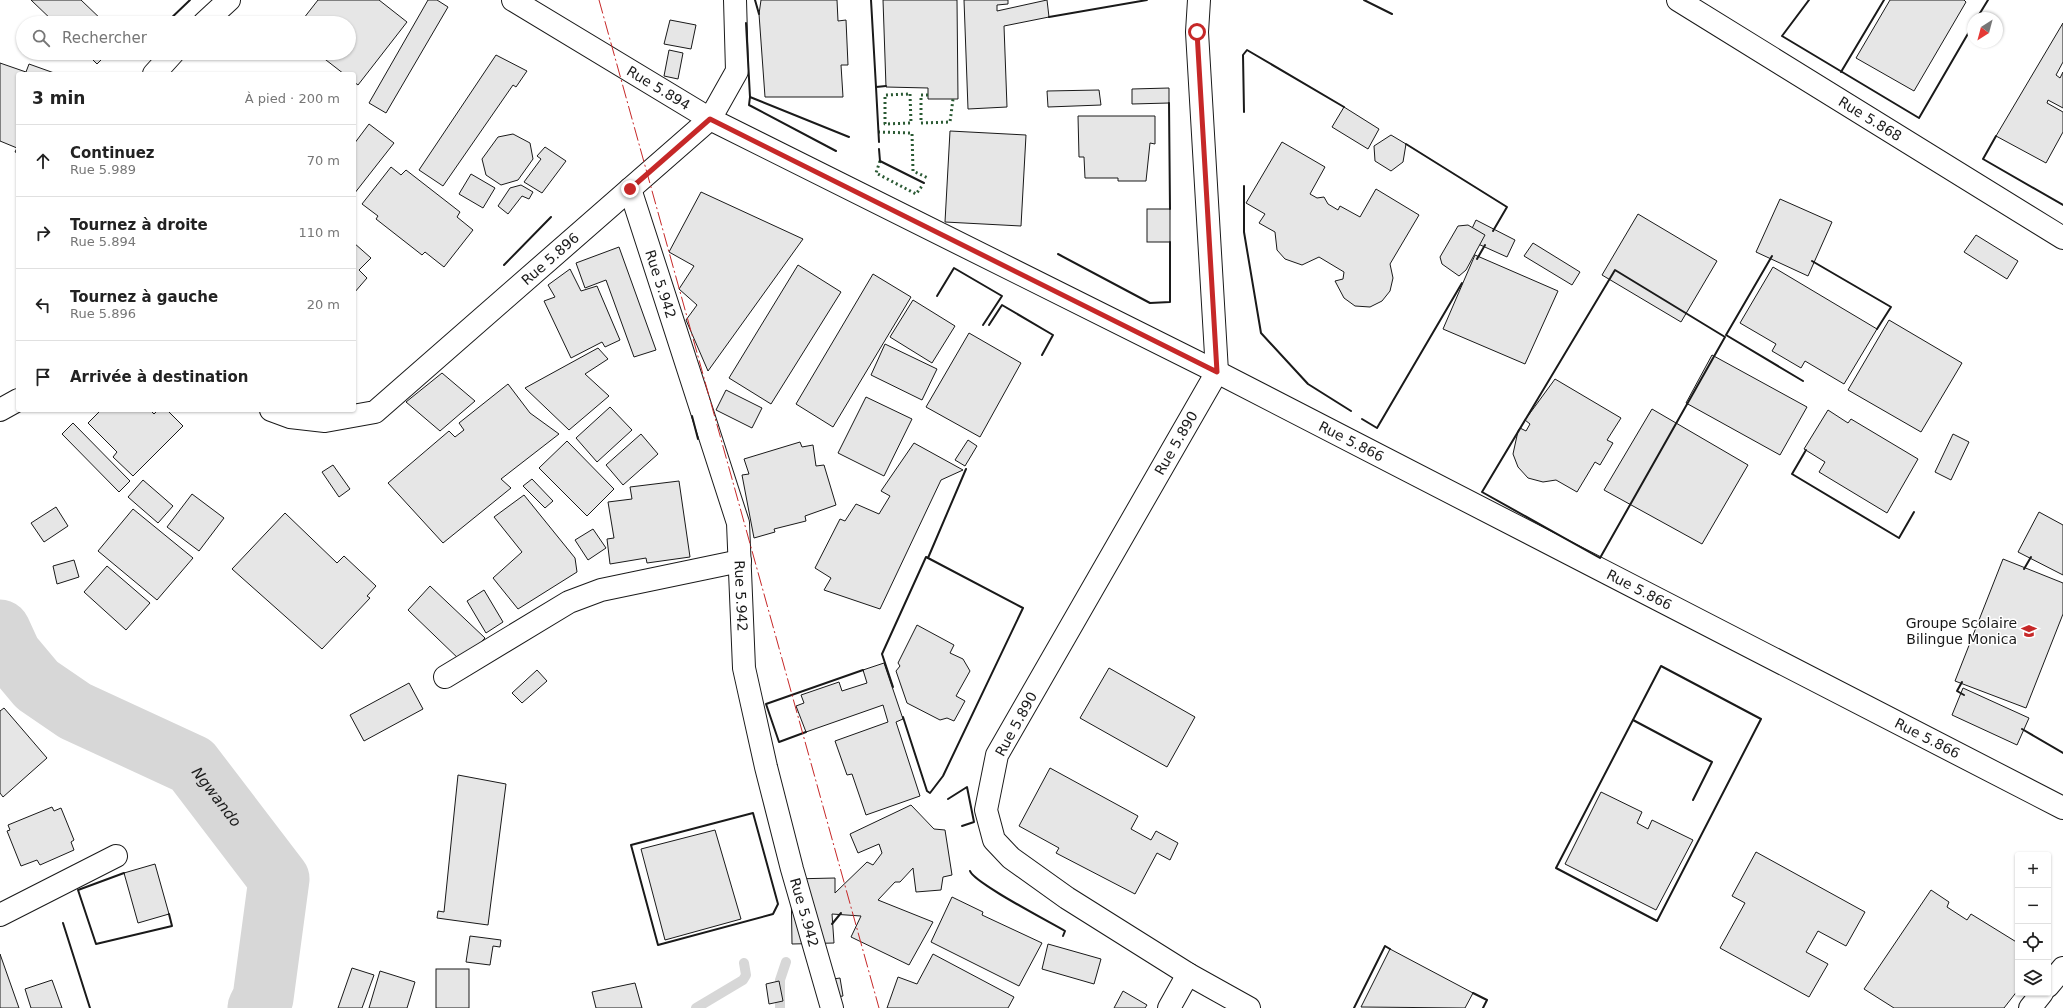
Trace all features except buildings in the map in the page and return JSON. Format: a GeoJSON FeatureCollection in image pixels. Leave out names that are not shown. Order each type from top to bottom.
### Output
{"type":"FeatureCollection","features":[{"type":"Feature","properties":{"kind":"street"},"geometry":{"type":"LineString","coordinates":[[212,16],[229,0]]}},
{"type":"Feature","properties":{"kind":"street","name":"Rue 5.894"},"geometry":{"type":"LineString","coordinates":[[514,0],[710,119],[1217,372]]}},
{"type":"Feature","properties":{"kind":"street","name":"Rue 5.896"},"geometry":{"type":"LineString","coordinates":[[276,412],[290,417],[325,421],[376,412],[710,119],[737,71],[735,0]]}},
{"type":"Feature","properties":{"kind":"street"},"geometry":{"type":"LineString","coordinates":[[1199,0],[1197,32],[1217,372]]}},
{"type":"Feature","properties":{"kind":"street","name":"Rue 5.868"},"geometry":{"type":"LineString","coordinates":[[1678,0],[2063,238]]}},
{"type":"Feature","properties":{"kind":"street"},"geometry":{"type":"LineString","coordinates":[[156,72],[167,60]]}},
{"type":"Feature","properties":{"kind":"street","name":"Rue 5.942"},"geometry":{"type":"LineString","coordinates":[[630,189],[738,523],[744,668],[766,766],[790,861],[832,1008]]}},
{"type":"Feature","properties":{"kind":"street","name":"Rue 5.866"},"geometry":{"type":"LineString","coordinates":[[1217,372],[2063,808]]}},
{"type":"Feature","properties":{"kind":"street","name":"Rue 5.890"},"geometry":{"type":"LineString","coordinates":[[1217,372],[997,755],[986,810],[994,840],[1011,858],[1067,898],[1188,974],[1249,1008]]}},
{"type":"Feature","properties":{"kind":"street"},"geometry":{"type":"LineString","coordinates":[[0,410],[16,401]]}},
{"type":"Feature","properties":{"kind":"street"},"geometry":{"type":"LineString","coordinates":[[445,677],[569,602],[601,590],[740,561]]}},
{"type":"Feature","properties":{"kind":"street"},"geometry":{"type":"LineString","coordinates":[[0,915],[116,856]]}},
{"type":"Feature","properties":{"kind":"street"},"geometry":{"type":"LineString","coordinates":[[2051,982],[2063,968]]}},
{"type":"Feature","properties":{"kind":"street"},"geometry":{"type":"LineString","coordinates":[[1169,1008],[1188,974]]}},
{"type":"Feature","properties":{"kind":"street"},"geometry":{"type":"LineString","coordinates":[[2030,1008],[2040,996]]}},
{"type":"Feature","properties":{"kind":"waterway","name":"Ngwando"},"geometry":{"type":"LineString","coordinates":[[0,630],[11,654],[37,685],[75,711],[192,765],[279,879],[263,998],[258,1008]]}},
{"type":"Feature","properties":{"kind":"waterway"},"geometry":{"type":"LineString","coordinates":[[780,1008],[780,980],[786,962]]}},
{"type":"Feature","properties":{"kind":"waterway"},"geometry":{"type":"LineString","coordinates":[[696,1008],[743,980],[746,975],[744,963]]}},
{"type":"Feature","properties":{"kind":"hedge"},"geometry":{"type":"LineString","coordinates":[[910,94],[911,123],[885,124],[885,95],[910,94]]}},
{"type":"Feature","properties":{"kind":"hedge"},"geometry":{"type":"LineString","coordinates":[[928,95],[921,95],[921,123],[950,122],[953,99]]}},
{"type":"Feature","properties":{"kind":"hedge"},"geometry":{"type":"LineString","coordinates":[[878,132],[912,133],[913,171],[928,178]]}},
{"type":"Feature","properties":{"kind":"hedge"},"geometry":{"type":"LineString","coordinates":[[880,161],[876,173],[916,194],[922,186]]}},
{"type":"Feature","properties":{"kind":"wall"},"geometry":{"type":"LineString","coordinates":[[173,16],[190,0]]}},
{"type":"Feature","properties":{"kind":"wall"},"geometry":{"type":"LineString","coordinates":[[755,0],[759,14]]}},
{"type":"Feature","properties":{"kind":"wall"},"geometry":{"type":"LineString","coordinates":[[871,0],[876,87]]}},
{"type":"Feature","properties":{"kind":"wall"},"geometry":{"type":"LineString","coordinates":[[1049,17],[1147,0]]}},
{"type":"Feature","properties":{"kind":"wall"},"geometry":{"type":"LineString","coordinates":[[1364,0],[1392,14]]}},
{"type":"Feature","properties":{"kind":"wall"},"geometry":{"type":"LineString","coordinates":[[1809,0],[1782,36],[1919,118],[1967,35]]}},
{"type":"Feature","properties":{"kind":"wall"},"geometry":{"type":"LineString","coordinates":[[1841,72],[1884,0]]}},
{"type":"Feature","properties":{"kind":"wall"},"geometry":{"type":"LineString","coordinates":[[1981,12],[1988,0]]}},
{"type":"Feature","properties":{"kind":"wall"},"geometry":{"type":"LineString","coordinates":[[746,23],[750,97],[849,137]]}},
{"type":"Feature","properties":{"kind":"wall"},"geometry":{"type":"LineString","coordinates":[[1244,112],[1243,55],[1247,50],[1344,107]]}},
{"type":"Feature","properties":{"kind":"wall"},"geometry":{"type":"LineString","coordinates":[[879,142],[876,87],[886,86]]}},
{"type":"Feature","properties":{"kind":"wall"},"geometry":{"type":"LineString","coordinates":[[750,97],[749,105],[836,151]]}},
{"type":"Feature","properties":{"kind":"wall"},"geometry":{"type":"LineString","coordinates":[[1169,103],[1170,209]]}},
{"type":"Feature","properties":{"kind":"wall"},"geometry":{"type":"LineString","coordinates":[[1996,136],[1983,159],[2063,205]]}},
{"type":"Feature","properties":{"kind":"wall"},"geometry":{"type":"LineString","coordinates":[[1406,144],[1507,207],[1493,231]]}},
{"type":"Feature","properties":{"kind":"wall"},"geometry":{"type":"LineString","coordinates":[[879,149],[880,161],[924,183]]}},
{"type":"Feature","properties":{"kind":"wall"},"geometry":{"type":"LineString","coordinates":[[1244,186],[1244,232],[1261,333],[1308,384],[1351,411]]}},
{"type":"Feature","properties":{"kind":"wall"},"geometry":{"type":"LineString","coordinates":[[504,265],[551,217]]}},
{"type":"Feature","properties":{"kind":"wall"},"geometry":{"type":"LineString","coordinates":[[1058,254],[1150,303],[1170,302],[1170,242]]}},
{"type":"Feature","properties":{"kind":"wall"},"geometry":{"type":"LineString","coordinates":[[1477,259],[1485,245]]}},
{"type":"Feature","properties":{"kind":"wall"},"geometry":{"type":"LineString","coordinates":[[1772,256],[1726,335],[1803,381]]}},
{"type":"Feature","properties":{"kind":"wall"},"geometry":{"type":"LineString","coordinates":[[1812,261],[1891,307],[1877,329]]}},
{"type":"Feature","properties":{"kind":"wall"},"geometry":{"type":"LineString","coordinates":[[937,296],[954,268],[1002,296],[983,325]]}},
{"type":"Feature","properties":{"kind":"wall"},"geometry":{"type":"LineString","coordinates":[[1615,270],[1725,337],[1600,558],[1482,492],[1615,270]]}},
{"type":"Feature","properties":{"kind":"wall"},"geometry":{"type":"LineString","coordinates":[[1362,419],[1377,428],[1462,283]]}},
{"type":"Feature","properties":{"kind":"wall"},"geometry":{"type":"LineString","coordinates":[[989,325],[1002,305],[1053,335],[1042,355]]}},
{"type":"Feature","properties":{"kind":"wall"},"geometry":{"type":"LineString","coordinates":[[692,416],[698,439]]}},
{"type":"Feature","properties":{"kind":"wall"},"geometry":{"type":"LineString","coordinates":[[1806,450],[1792,474],[1899,538],[1914,512]]}},
{"type":"Feature","properties":{"kind":"wall"},"geometry":{"type":"LineString","coordinates":[[893,687],[882,654],[926,557],[928,558],[966,469]]}},
{"type":"Feature","properties":{"kind":"wall"},"geometry":{"type":"LineString","coordinates":[[2024,569],[2031,557]]}},
{"type":"Feature","properties":{"kind":"wall"},"geometry":{"type":"LineString","coordinates":[[903,717],[927,791],[930,793],[943,776],[1023,608],[928,558]]}},
{"type":"Feature","properties":{"kind":"wall"},"geometry":{"type":"LineString","coordinates":[[1661,666],[1761,719],[1657,921],[1556,868],[1661,666]]}},
{"type":"Feature","properties":{"kind":"wall"},"geometry":{"type":"LineString","coordinates":[[806,732],[779,742],[766,704],[863,670]]}},
{"type":"Feature","properties":{"kind":"wall"},"geometry":{"type":"LineString","coordinates":[[1962,682],[1957,691],[1964,695]]}},
{"type":"Feature","properties":{"kind":"wall"},"geometry":{"type":"LineString","coordinates":[[1633,720],[1712,762],[1693,800]]}},
{"type":"Feature","properties":{"kind":"wall"},"geometry":{"type":"LineString","coordinates":[[2022,729],[2063,753]]}},
{"type":"Feature","properties":{"kind":"wall"},"geometry":{"type":"LineString","coordinates":[[948,799],[967,787],[974,822],[962,826]]}},
{"type":"Feature","properties":{"kind":"wall"},"geometry":{"type":"LineString","coordinates":[[753,813],[778,904],[773,914],[658,945],[631,845],[753,813]]}},
{"type":"Feature","properties":{"kind":"wall"},"geometry":{"type":"LineString","coordinates":[[970,871],[975,877],[998,893],[1065,931],[1063,936]]}},
{"type":"Feature","properties":{"kind":"wall"},"geometry":{"type":"LineString","coordinates":[[124,873],[78,890],[96,944],[172,926],[169,914]]}},
{"type":"Feature","properties":{"kind":"wall"},"geometry":{"type":"LineString","coordinates":[[832,924],[841,913]]}},
{"type":"Feature","properties":{"kind":"wall"},"geometry":{"type":"LineString","coordinates":[[63,923],[90,1008]]}},
{"type":"Feature","properties":{"kind":"wall"},"geometry":{"type":"LineString","coordinates":[[1354,1008],[1385,946],[1390,949]]}},
{"type":"Feature","properties":{"kind":"wall"},"geometry":{"type":"LineString","coordinates":[[1473,993],[1487,1000],[1483,1008]]}},
{"type":"Feature","properties":{"kind":"power"},"geometry":{"type":"LineString","coordinates":[[599,0],[879,1008]]}},
{"type":"Feature","properties":{"kind":"place","name":"Groupe Scolaire Bilingue Monica"},"geometry":{"type":"Point","coordinates":[2029,631]}},
{"type":"Feature","properties":{"kind":"route"},"geometry":{"type":"LineString","coordinates":[[630,189],[710,119],[1217,372],[1197,32]]}}]}
